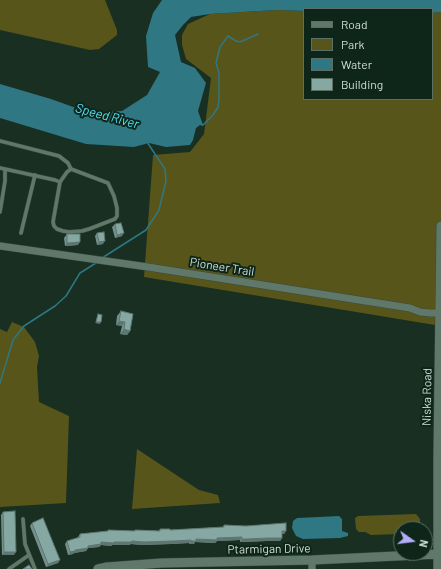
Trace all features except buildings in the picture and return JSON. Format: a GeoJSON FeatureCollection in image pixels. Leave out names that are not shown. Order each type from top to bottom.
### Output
{"type":"FeatureCollection","features":[{"type":"Feature","properties":{"kind":"street","name":"Niska Road"},"geometry":{"type":"LineString","coordinates":[[438,569],[440,554],[438,456],[441,226]]}},
{"type":"Feature","properties":{"kind":"street","name":"Pioneer Trail"},"geometry":{"type":"LineString","coordinates":[[0,246],[104,260],[410,308],[420,312],[440,313]]}},
{"type":"Feature","properties":{"kind":"street","name":"Ptarmigan Drive"},"geometry":{"type":"LineString","coordinates":[[98,569],[107,567],[312,564],[440,554]]}},
{"type":"Feature","properties":{"kind":"lane"},"geometry":{"type":"LineString","coordinates":[[0,141],[59,156],[68,163],[71,169],[108,183],[114,196],[117,208],[117,216],[115,218],[109,222],[82,231],[69,232],[57,229],[54,226],[53,222],[60,182],[71,169]]}},
{"type":"Feature","properties":{"kind":"lane"},"geometry":{"type":"LineString","coordinates":[[0,168],[60,182]]}},
{"type":"Feature","properties":{"kind":"lane"},"geometry":{"type":"LineString","coordinates":[[0,212],[5,181],[5,169]]}},
{"type":"Feature","properties":{"kind":"lane"},"geometry":{"type":"LineString","coordinates":[[21,233],[34,175]]}},
{"type":"Feature","properties":{"kind":"lane"},"geometry":{"type":"LineString","coordinates":[[23,519],[25,544],[35,569]]}},
{"type":"Feature","properties":{"kind":"lane"},"geometry":{"type":"LineString","coordinates":[[9,569],[29,555]]}},
{"type":"Feature","properties":{"kind":"green space"},"geometry":{"type":"Polygon","coordinates":[[[0,0],[105,0],[117,30],[117,35],[99,49],[90,50],[0,30],[0,0]]]}},
{"type":"Feature","properties":{"kind":"green space"},"geometry":{"type":"Polygon","coordinates":[[[277,10],[303,11],[303,100],[433,100],[433,13],[441,12],[441,306],[435,325],[144,277],[153,155],[190,152],[204,134],[211,78],[186,59],[182,45],[182,35],[188,24],[210,14],[277,10]]]}},
{"type":"Feature","properties":{"kind":"green space"},"geometry":{"type":"Polygon","coordinates":[[[12,322],[24,327],[35,342],[39,356],[37,367],[39,402],[69,416],[66,503],[0,507],[0,329],[7,332],[12,322]]]}},
{"type":"Feature","properties":{"kind":"green space"},"geometry":{"type":"Polygon","coordinates":[[[137,449],[199,490],[218,495],[220,503],[132,509],[137,449]]]}},
{"type":"Feature","properties":{"kind":"green space"},"geometry":{"type":"Polygon","coordinates":[[[416,514],[420,521],[393,521],[393,534],[371,535],[365,532],[359,532],[356,529],[355,518],[358,516],[416,514]]]}},
{"type":"Feature","properties":{"kind":"water","name":"Speed River"},"geometry":{"type":"Polygon","coordinates":[[[162,0],[441,0],[441,12],[433,13],[433,8],[303,8],[303,11],[277,10],[210,14],[191,17],[175,35],[181,62],[195,68],[206,83],[198,111],[203,126],[200,125],[196,128],[190,145],[166,147],[149,143],[134,147],[86,144],[0,118],[0,84],[51,99],[90,113],[122,111],[147,95],[160,72],[148,67],[146,36],[153,13],[162,0]]]}},
{"type":"Feature","properties":{"kind":"water"},"geometry":{"type":"Polygon","coordinates":[[[339,516],[342,519],[342,531],[348,533],[348,536],[340,538],[303,539],[296,536],[292,528],[293,521],[297,518],[339,516]]]}},
{"type":"Feature","properties":{"kind":"waterway"},"geometry":{"type":"LineString","coordinates":[[203,125],[213,115],[218,107],[219,73],[216,63],[220,47],[228,36],[240,42],[258,34]]}},
{"type":"Feature","properties":{"kind":"waterway"},"geometry":{"type":"LineString","coordinates":[[102,258],[146,230],[159,210],[166,181],[165,169],[147,142]]}},
{"type":"Feature","properties":{"kind":"waterway"},"geometry":{"type":"LineString","coordinates":[[0,383],[13,340],[24,326],[55,306],[66,296],[80,273],[96,263]]}}]}
